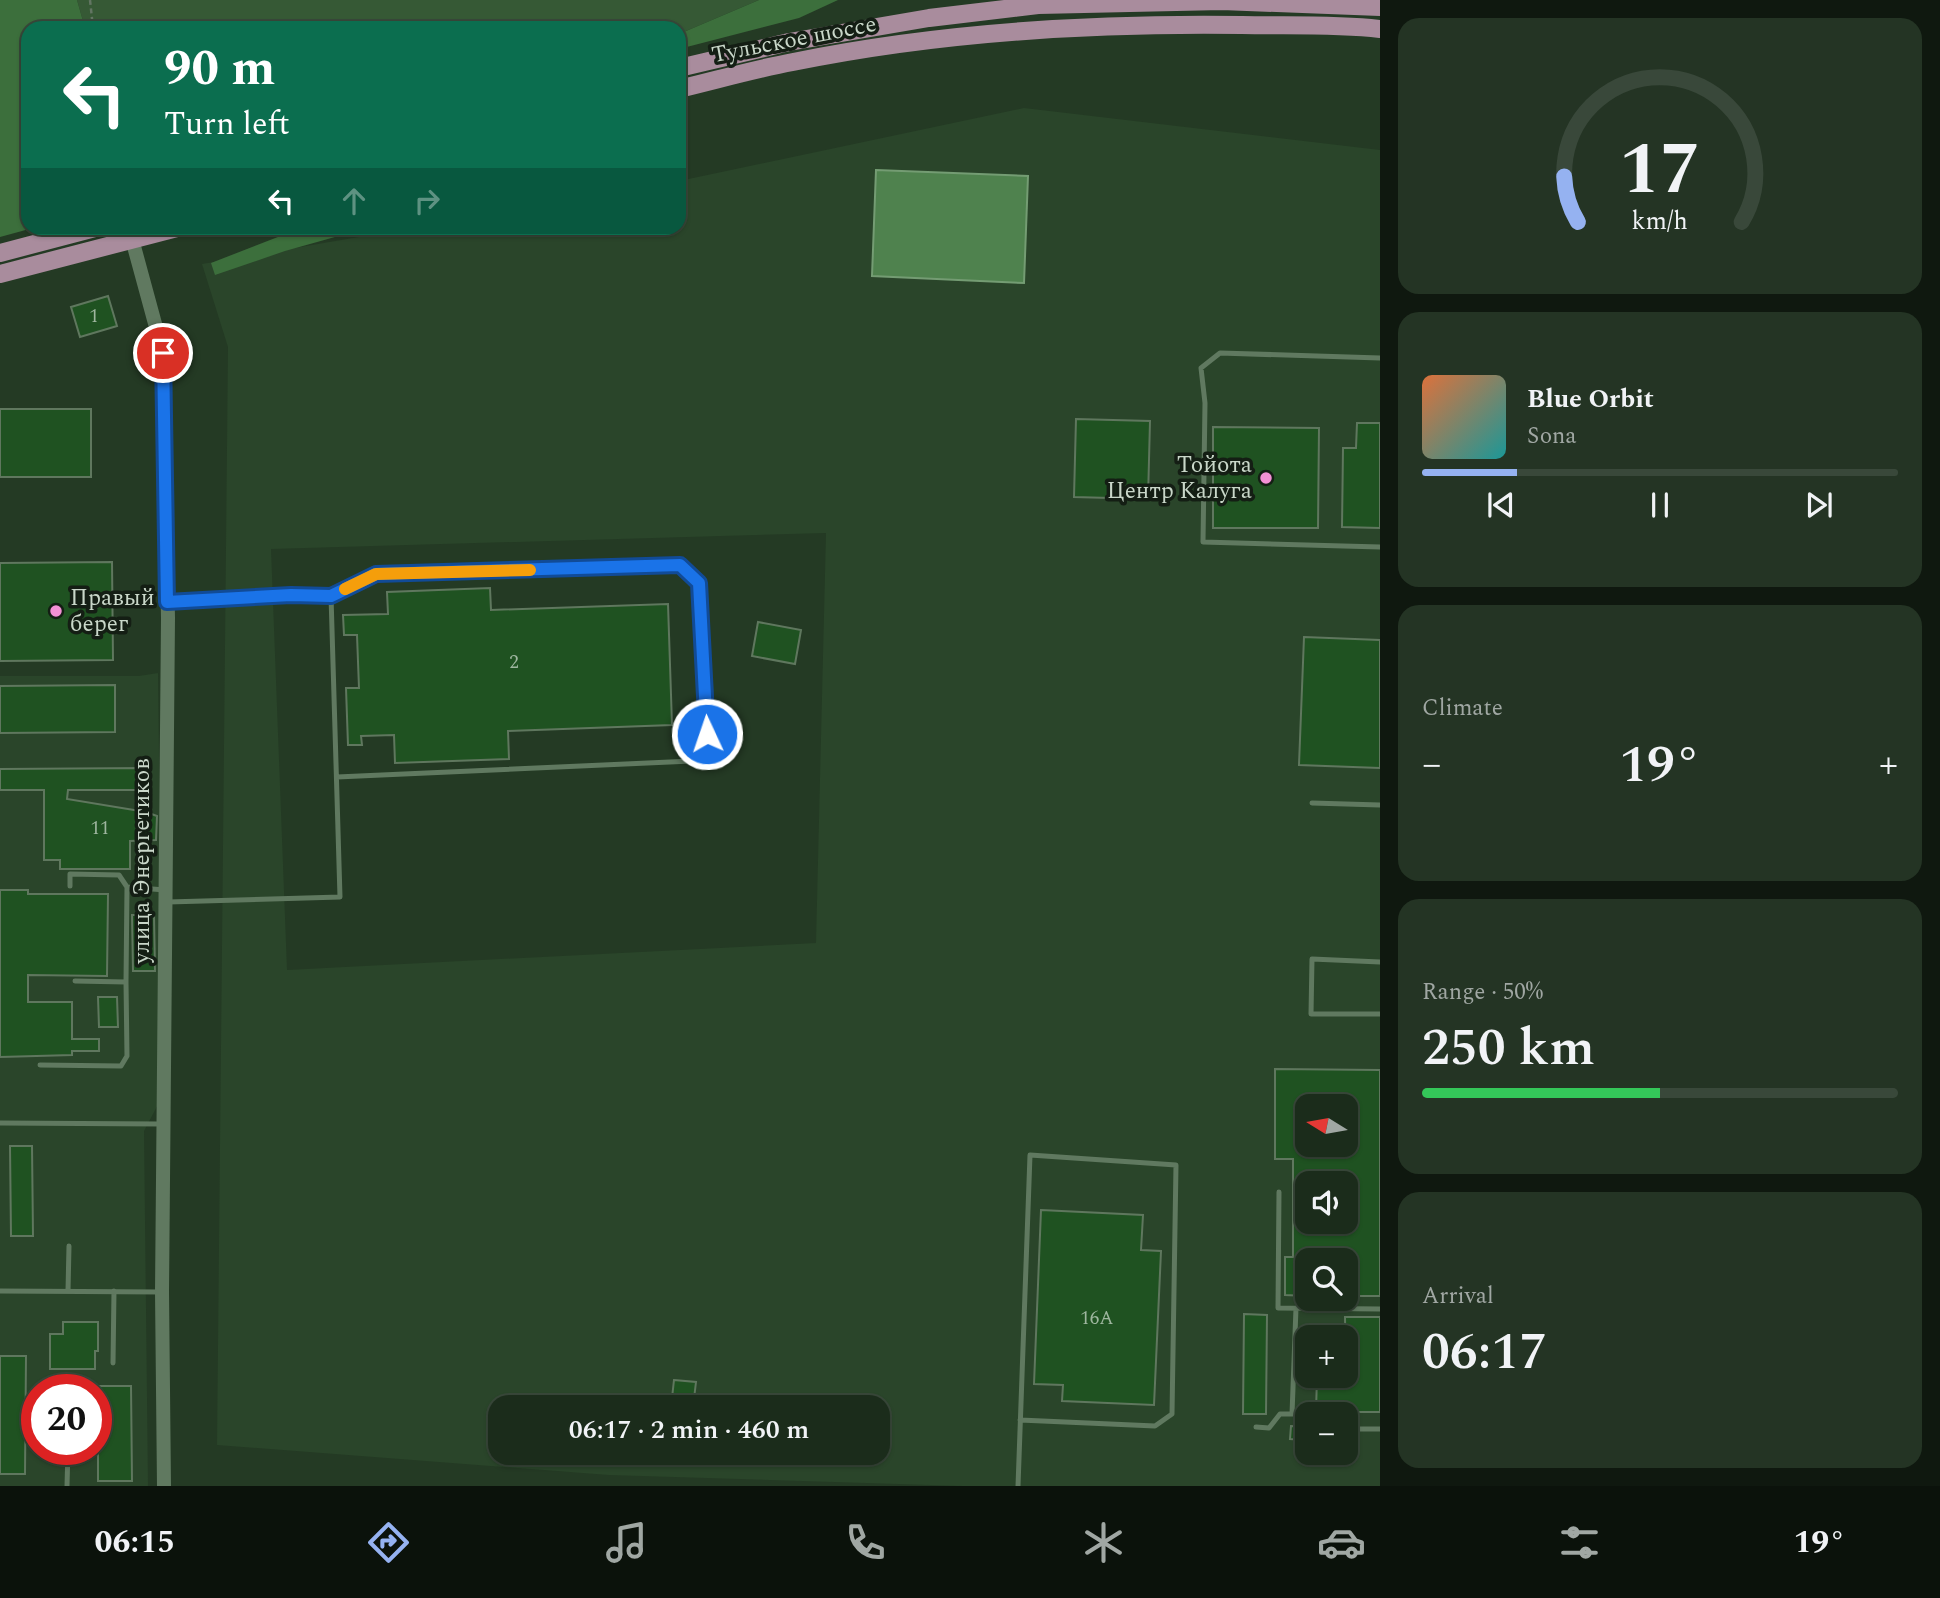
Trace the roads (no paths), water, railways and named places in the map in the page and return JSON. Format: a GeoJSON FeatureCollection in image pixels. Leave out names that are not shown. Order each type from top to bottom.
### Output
{"type":"FeatureCollection","features":[{"type":"Feature","properties":{"kind":"main road","name":"Тульское шоссе"},"geometry":{"type":"LineString","coordinates":[[686,66],[789,41],[929,18],[1038,5],[1222,1],[1355,3],[1380,7]]}},
{"type":"Feature","properties":{"kind":"main road","name":"Тульское шоссе"},"geometry":{"type":"LineString","coordinates":[[686,87],[793,62],[927,40],[999,32],[1119,25],[1380,29]]}},
{"type":"Feature","properties":{"kind":"main road"},"geometry":{"type":"LineString","coordinates":[[0,253],[68,235]]}},
{"type":"Feature","properties":{"kind":"main road"},"geometry":{"type":"LineString","coordinates":[[0,274],[127,235]]}},
{"type":"Feature","properties":{"kind":"street","name":"улица Энергетиков"},"geometry":{"type":"LineString","coordinates":[[130,235],[163,353],[167,602],[162,1292],[164,1486]]}},
{"type":"Feature","properties":{"kind":"lane"},"geometry":{"type":"LineString","coordinates":[[1380,358],[1220,353],[1201,368],[1205,403],[1203,542],[1380,547]]}},
{"type":"Feature","properties":{"kind":"lane"},"geometry":{"type":"LineString","coordinates":[[167,602],[291,595],[331,596],[376,574],[680,565],[699,583],[707,734],[692,761],[337,777]]}},
{"type":"Feature","properties":{"kind":"lane"},"geometry":{"type":"LineString","coordinates":[[127,887],[165,896],[340,897],[331,596]]}},
{"type":"Feature","properties":{"kind":"lane"},"geometry":{"type":"LineString","coordinates":[[1312,803],[1380,805]]}},
{"type":"Feature","properties":{"kind":"lane"},"geometry":{"type":"LineString","coordinates":[[40,1065],[121,1066],[127,1056],[127,887],[120,875],[70,874],[70,886]]}},
{"type":"Feature","properties":{"kind":"lane"},"geometry":{"type":"LineString","coordinates":[[1380,962],[1312,959],[1311,1014],[1380,1014]]}},
{"type":"Feature","properties":{"kind":"lane"},"geometry":{"type":"LineString","coordinates":[[75,981],[126,982]]}},
{"type":"Feature","properties":{"kind":"lane"},"geometry":{"type":"LineString","coordinates":[[0,1124],[164,1124]]}},
{"type":"Feature","properties":{"kind":"lane"},"geometry":{"type":"LineString","coordinates":[[1018,1486],[1020,1420],[1030,1155],[1176,1165],[1172,1414],[1154,1426],[1020,1420]]}},
{"type":"Feature","properties":{"kind":"lane"},"geometry":{"type":"LineString","coordinates":[[1279,1192],[1278,1308],[1295,1308]]}},
{"type":"Feature","properties":{"kind":"lane"},"geometry":{"type":"LineString","coordinates":[[68,1291],[69,1246]]}},
{"type":"Feature","properties":{"kind":"lane"},"geometry":{"type":"LineString","coordinates":[[113,1363],[114,1291]]}},
{"type":"Feature","properties":{"kind":"lane"},"geometry":{"type":"LineString","coordinates":[[0,1292],[162,1292]]}},
{"type":"Feature","properties":{"kind":"lane"},"geometry":{"type":"LineString","coordinates":[[1358,1309],[1380,1309]]}},
{"type":"Feature","properties":{"kind":"lane"},"geometry":{"type":"LineString","coordinates":[[1256,1427],[1269,1428],[1280,1414],[1292,1414],[1296,1311]]}},
{"type":"Feature","properties":{"kind":"lane"},"geometry":{"type":"LineString","coordinates":[[1358,1429],[1380,1429]]}},
{"type":"Feature","properties":{"kind":"lane"},"geometry":{"type":"LineString","coordinates":[[67,1486],[68,1465]]}},
{"type":"Feature","properties":{"kind":"place","name":"Тойота Центр Калуга"},"geometry":{"type":"Point","coordinates":[1266,478]}},
{"type":"Feature","properties":{"kind":"place","name":"Правый берег"},"geometry":{"type":"Point","coordinates":[56,611]}}]}
